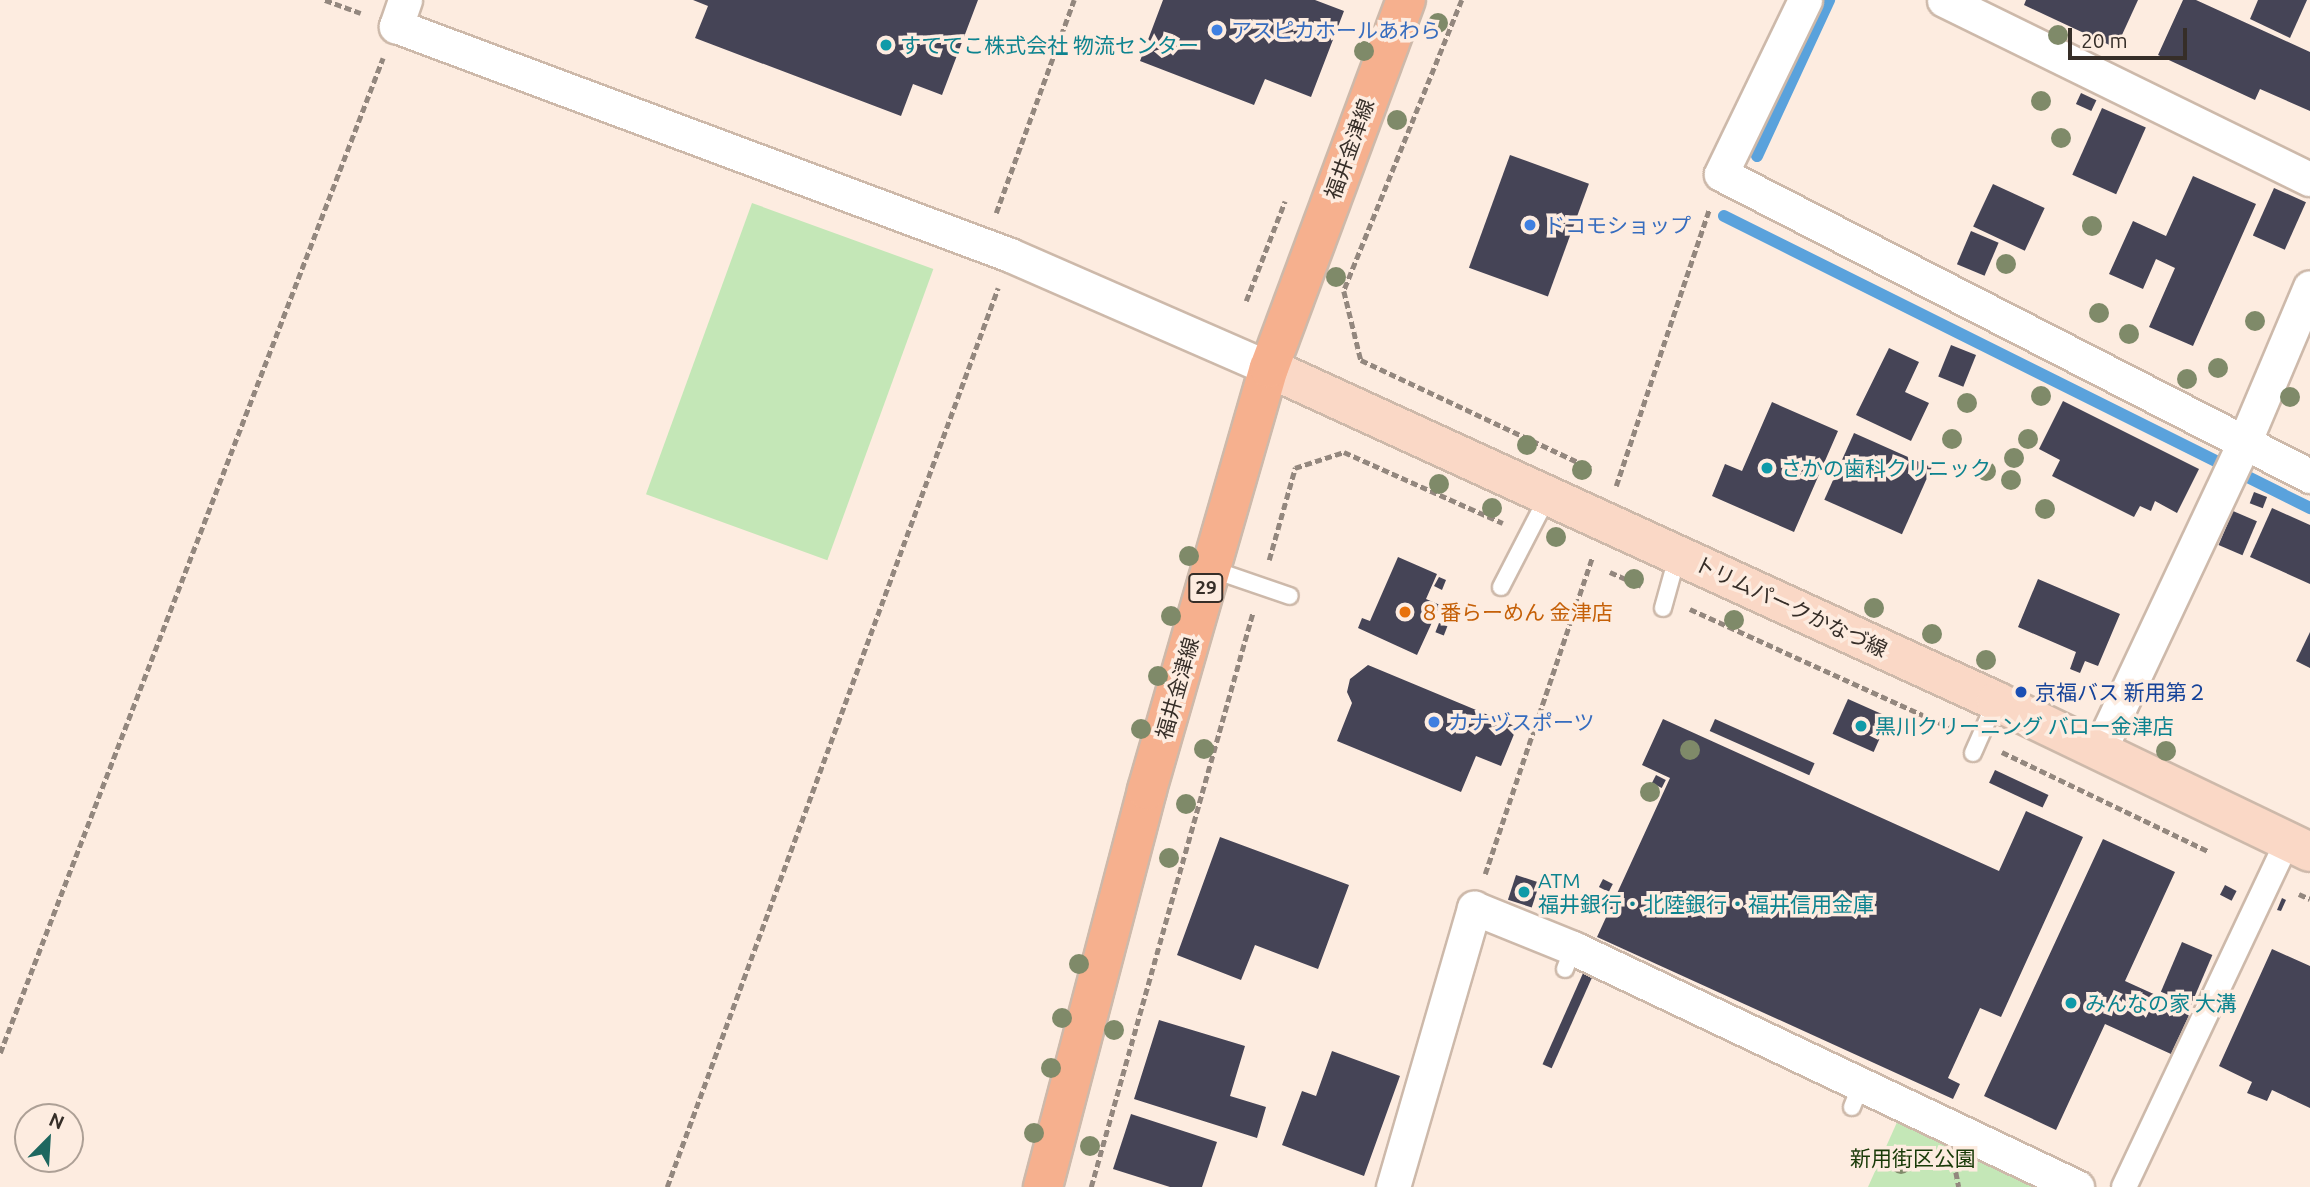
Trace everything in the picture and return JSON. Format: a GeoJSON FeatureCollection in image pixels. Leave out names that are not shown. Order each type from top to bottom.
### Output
{"type":"FeatureCollection","features":[{"type":"Feature","properties":{"kind":"main road","name":"福井金津線"},"geometry":{"type":"LineString","coordinates":[[1043,1187],[1211,569],[1269,368],[1406,0]]}},
{"type":"Feature","properties":{"kind":"main road","name":"トリムパークかなづ線"},"geometry":{"type":"LineString","coordinates":[[1269,368],[1549,493],[1996,701],[2298,847]]}},
{"type":"Feature","properties":{"kind":"street"},"geometry":{"type":"LineString","coordinates":[[1805,0],[1721,174],[2310,476]]}},
{"type":"Feature","properties":{"kind":"street"},"geometry":{"type":"LineString","coordinates":[[1944,0],[1990,10],[2310,179]]}},
{"type":"Feature","properties":{"kind":"street"},"geometry":{"type":"LineString","coordinates":[[401,13],[997,250],[1269,368]]}},
{"type":"Feature","properties":{"kind":"street"},"geometry":{"type":"LineString","coordinates":[[2099,751],[2244,443],[2310,287]]}},
{"type":"Feature","properties":{"kind":"street"},"geometry":{"type":"LineString","coordinates":[[2124,1187],[2269,880],[2298,847]]}},
{"type":"Feature","properties":{"kind":"street"},"geometry":{"type":"LineString","coordinates":[[1393,1187],[1474,908],[1564,944],[1857,1096],[2077,1187]]}},
{"type":"Feature","properties":{"kind":"lane"},"geometry":{"type":"LineString","coordinates":[[1501,587],[1549,493]]}},
{"type":"Feature","properties":{"kind":"lane"},"geometry":{"type":"LineString","coordinates":[[1664,603],[1678,554]]}},
{"type":"Feature","properties":{"kind":"lane"},"geometry":{"type":"LineString","coordinates":[[1211,569],[1290,596]]}},
{"type":"Feature","properties":{"kind":"lane"},"geometry":{"type":"LineString","coordinates":[[1975,746],[1996,701]]}},
{"type":"Feature","properties":{"kind":"path"},"geometry":{"type":"LineString","coordinates":[[667,1187],[997,250],[1074,0]]}},
{"type":"Feature","properties":{"kind":"path"},"geometry":{"type":"LineString","coordinates":[[1462,0],[1344,291],[1361,360],[1591,468]]}},
{"type":"Feature","properties":{"kind":"path"},"geometry":{"type":"LineString","coordinates":[[0,1054],[401,13]]}},
{"type":"Feature","properties":{"kind":"path"},"geometry":{"type":"LineString","coordinates":[[1474,908],[1721,174]]}},
{"type":"Feature","properties":{"kind":"path"},"geometry":{"type":"LineString","coordinates":[[1091,1187],[1169,897],[1295,468],[1344,452],[1527,534]]}},
{"type":"Feature","properties":{"kind":"path"},"geometry":{"type":"LineString","coordinates":[[1610,572],[1664,603],[2269,880]]}},
{"type":"Feature","properties":{"kind":"green space"},"geometry":{"type":"Polygon","coordinates":[[[752,203],[933,269],[827,560],[646,494],[752,203]]]}},
{"type":"Feature","properties":{"kind":"green space","name":"新用街区公園"},"geometry":{"type":"Polygon","coordinates":[[[1898,1120],[2045,1187],[1868,1187],[1898,1120]]]}},
{"type":"Feature","properties":{"kind":"building","name":"すててこ株式会社 物流センター"},"geometry":{"type":"Polygon","coordinates":[[[693,0],[978,0],[942,95],[913,84],[901,116],[695,38],[708,6],[693,0]]]}},
{"type":"Feature","properties":{"kind":"building","name":"アスピカホールあわら"},"geometry":{"type":"Polygon","coordinates":[[[1163,0],[1315,0],[1344,11],[1311,97],[1265,79],[1254,105],[1140,61],[1163,0]]]}},
{"type":"Feature","properties":{"kind":"building"},"geometry":{"type":"Polygon","coordinates":[[[2026,0],[2138,0],[2116,48],[2024,5],[2026,0]]]}},
{"type":"Feature","properties":{"kind":"building"},"geometry":{"type":"Polygon","coordinates":[[[2183,0],[2196,0],[2310,52],[2310,111],[2260,89],[2255,100],[2158,55],[2183,0]]]}},
{"type":"Feature","properties":{"kind":"building"},"geometry":{"type":"Polygon","coordinates":[[[2258,0],[2307,0],[2290,38],[2250,19],[2258,0]]]}},
{"type":"Feature","properties":{"kind":"building"},"geometry":{"type":"Polygon","coordinates":[[[2081,93],[2096,100],[2091,111],[2076,104],[2081,93]]]}},
{"type":"Feature","properties":{"kind":"building"},"geometry":{"type":"Polygon","coordinates":[[[2102,108],[2146,128],[2116,194],[2072,175],[2102,108]]]}},
{"type":"Feature","properties":{"kind":"building","name":"ドコモショップ"},"geometry":{"type":"Polygon","coordinates":[[[1510,155],[1589,184],[1548,296],[1469,268],[1510,155]]]}},
{"type":"Feature","properties":{"kind":"building"},"geometry":{"type":"Polygon","coordinates":[[[2193,176],[2256,204],[2193,346],[2149,327],[2175,268],[2156,259],[2143,289],[2109,274],[2133,221],[2166,236],[2193,176]]]}},
{"type":"Feature","properties":{"kind":"building"},"geometry":{"type":"Polygon","coordinates":[[[1993,184],[2045,208],[2025,251],[1973,227],[1993,184]]]}},
{"type":"Feature","properties":{"kind":"building"},"geometry":{"type":"Polygon","coordinates":[[[2274,188],[2306,202],[2285,250],[2253,236],[2274,188]]]}},
{"type":"Feature","properties":{"kind":"building"},"geometry":{"type":"Polygon","coordinates":[[[1971,231],[1999,243],[1985,276],[1957,264],[1971,231]]]}},
{"type":"Feature","properties":{"kind":"building"},"geometry":{"type":"Polygon","coordinates":[[[1951,345],[1976,355],[1963,387],[1938,377],[1951,345]]]}},
{"type":"Feature","properties":{"kind":"building"},"geometry":{"type":"Polygon","coordinates":[[[1889,348],[1919,362],[1905,392],[1929,403],[1911,441],[1856,415],[1889,348]]]}},
{"type":"Feature","properties":{"kind":"building"},"geometry":{"type":"Polygon","coordinates":[[[2063,401],[2199,469],[2177,513],[2155,501],[2151,511],[2140,506],[2134,517],[2052,476],[2060,460],[2039,449],[2063,401]]]}},
{"type":"Feature","properties":{"kind":"building","name":"さかの歯科クリニック"},"geometry":{"type":"Polygon","coordinates":[[[1772,402],[1838,431],[1794,532],[1712,496],[1725,464],[1742,471],[1772,402]]]}},
{"type":"Feature","properties":{"kind":"building"},"geometry":{"type":"Polygon","coordinates":[[[1854,433],[1932,468],[1902,534],[1824,500],[1854,433]]]}},
{"type":"Feature","properties":{"kind":"building"},"geometry":{"type":"Polygon","coordinates":[[[2254,492],[2267,497],[2263,508],[2250,503],[2254,492]]]}},
{"type":"Feature","properties":{"kind":"building"},"geometry":{"type":"Polygon","coordinates":[[[2272,508],[2310,525],[2310,584],[2250,557],[2272,508]]]}},
{"type":"Feature","properties":{"kind":"building"},"geometry":{"type":"Polygon","coordinates":[[[2233,511],[2257,521],[2242,555],[2219,545],[2233,511]]]}},
{"type":"Feature","properties":{"kind":"building","name":"８番らーめん 金津店"},"geometry":{"type":"Polygon","coordinates":[[[1398,557],[1437,574],[1426,599],[1440,605],[1417,655],[1358,628],[1362,618],[1370,621],[1398,557]]]}},
{"type":"Feature","properties":{"kind":"building"},"geometry":{"type":"Polygon","coordinates":[[[1439,577],[1446,580],[1442,590],[1434,586],[1439,577]]]}},
{"type":"Feature","properties":{"kind":"building"},"geometry":{"type":"Polygon","coordinates":[[[2038,579],[2120,614],[2098,666],[2085,661],[2080,673],[2070,669],[2076,652],[2018,627],[2038,579]]]}},
{"type":"Feature","properties":{"kind":"building"},"geometry":{"type":"Polygon","coordinates":[[[1439,623],[1447,626],[1444,636],[1435,632],[1439,623]]]}},
{"type":"Feature","properties":{"kind":"building"},"geometry":{"type":"Polygon","coordinates":[[[2310,632],[2310,668],[2296,661],[2310,632]]]}},
{"type":"Feature","properties":{"kind":"building"},"geometry":{"type":"Polygon","coordinates":[[[1368,665],[1517,727],[1501,766],[1476,756],[1461,792],[1337,741],[1352,703],[1347,692],[1350,679],[1368,665]]]}},
{"type":"Feature","properties":{"kind":"building","name":"黒川クリーニング バロー金津店"},"geometry":{"type":"Polygon","coordinates":[[[1848,699],[1889,717],[1874,752],[1833,734],[1848,699]]]}},
{"type":"Feature","properties":{"kind":"building"},"geometry":{"type":"Polygon","coordinates":[[[1663,719],[1999,871],[2026,811],[2083,837],[2001,1017],[1980,1008],[1948,1078],[1960,1084],[1953,1099],[1597,937],[1670,778],[1642,765],[1663,719]]]}},
{"type":"Feature","properties":{"kind":"building"},"geometry":{"type":"Polygon","coordinates":[[[1715,719],[1815,763],[1809,775],[1710,731],[1715,719]]]}},
{"type":"Feature","properties":{"kind":"building"},"geometry":{"type":"Polygon","coordinates":[[[1995,770],[2048,795],[2043,808],[1989,783],[1995,770]]]}},
{"type":"Feature","properties":{"kind":"building"},"geometry":{"type":"Polygon","coordinates":[[[1656,775],[1666,780],[1662,788],[1652,783],[1656,775]]]}},
{"type":"Feature","properties":{"kind":"building"},"geometry":{"type":"Polygon","coordinates":[[[1220,837],[1349,885],[1318,969],[1255,945],[1241,980],[1177,955],[1220,837]]]}},
{"type":"Feature","properties":{"kind":"building","name":"みんなの家 大溝"},"geometry":{"type":"Polygon","coordinates":[[[2103,839],[2175,872],[2125,981],[2191,1011],[2171,1054],[2105,1024],[2056,1130],[1984,1096],[2103,839]]]}},
{"type":"Feature","properties":{"kind":"building","name":"ATM 福井銀行・北陸銀行・福井信用金庫"},"geometry":{"type":"Polygon","coordinates":[[[1516,875],[1540,883],[1532,907],[1508,900],[1516,875]]]}},
{"type":"Feature","properties":{"kind":"building"},"geometry":{"type":"Polygon","coordinates":[[[1603,879],[1613,884],[1609,892],[1599,887],[1603,879]]]}},
{"type":"Feature","properties":{"kind":"building"},"geometry":{"type":"Polygon","coordinates":[[[2225,885],[2237,891],[2232,901],[2220,895],[2225,885]]]}},
{"type":"Feature","properties":{"kind":"building"},"geometry":{"type":"Polygon","coordinates":[[[2282,898],[2286,900],[2281,911],[2277,910],[2282,898]]]}},
{"type":"Feature","properties":{"kind":"building"},"geometry":{"type":"Polygon","coordinates":[[[2182,942],[2212,955],[2191,1005],[2161,992],[2182,942]]]}},
{"type":"Feature","properties":{"kind":"building"},"geometry":{"type":"Polygon","coordinates":[[[2272,949],[2310,966],[2310,1108],[2272,1090],[2267,1101],[2247,1093],[2252,1082],[2219,1066],[2272,949]]]}},
{"type":"Feature","properties":{"kind":"building"},"geometry":{"type":"Polygon","coordinates":[[[1584,971],[1593,975],[1552,1068],[1543,1064],[1584,971]]]}},
{"type":"Feature","properties":{"kind":"building"},"geometry":{"type":"Polygon","coordinates":[[[1159,1020],[1245,1046],[1230,1096],[1266,1107],[1257,1138],[1134,1099],[1159,1020]]]}},
{"type":"Feature","properties":{"kind":"building"},"geometry":{"type":"Polygon","coordinates":[[[1332,1051],[1400,1076],[1364,1176],[1282,1145],[1302,1091],[1316,1096],[1332,1051]]]}},
{"type":"Feature","properties":{"kind":"building"},"geometry":{"type":"Polygon","coordinates":[[[1131,1114],[1217,1142],[1202,1187],[1170,1187],[1113,1169],[1131,1114]]]}},
{"type":"Feature","properties":{"kind":"waterway"},"geometry":{"type":"LineString","coordinates":[[1757,156],[1829,0]]}},
{"type":"Feature","properties":{"kind":"waterway"},"geometry":{"type":"LineString","coordinates":[[1724,216],[2310,508]]}},
{"type":"Feature","properties":{"kind":"place","name":"アスピカホールあわら"},"geometry":{"type":"Point","coordinates":[1217,30]}},
{"type":"Feature","properties":{"kind":"place","name":"すててこ株式会社 物流センター"},"geometry":{"type":"Point","coordinates":[886,45]}},
{"type":"Feature","properties":{"kind":"place","name":"ドコモショップ"},"geometry":{"type":"Point","coordinates":[1530,225]}},
{"type":"Feature","properties":{"kind":"place","name":"さかの歯科クリニック"},"geometry":{"type":"Point","coordinates":[1767,468]}},
{"type":"Feature","properties":{"kind":"place","name":"８番らーめん 金津店"},"geometry":{"type":"Point","coordinates":[1405,612]}},
{"type":"Feature","properties":{"kind":"place","name":"京福バス 新用第２"},"geometry":{"type":"Point","coordinates":[2021,692]}},
{"type":"Feature","properties":{"kind":"place","name":"カナヅスポーツ"},"geometry":{"type":"Point","coordinates":[1434,722]}},
{"type":"Feature","properties":{"kind":"place","name":"黒川クリーニング バロー金津店"},"geometry":{"type":"Point","coordinates":[1861,726]}},
{"type":"Feature","properties":{"kind":"place","name":"ATM 福井銀行・北陸銀行・福井信用金庫"},"geometry":{"type":"Point","coordinates":[1524,892]}},
{"type":"Feature","properties":{"kind":"place","name":"みんなの家 大溝"},"geometry":{"type":"Point","coordinates":[2071,1003]}}]}
